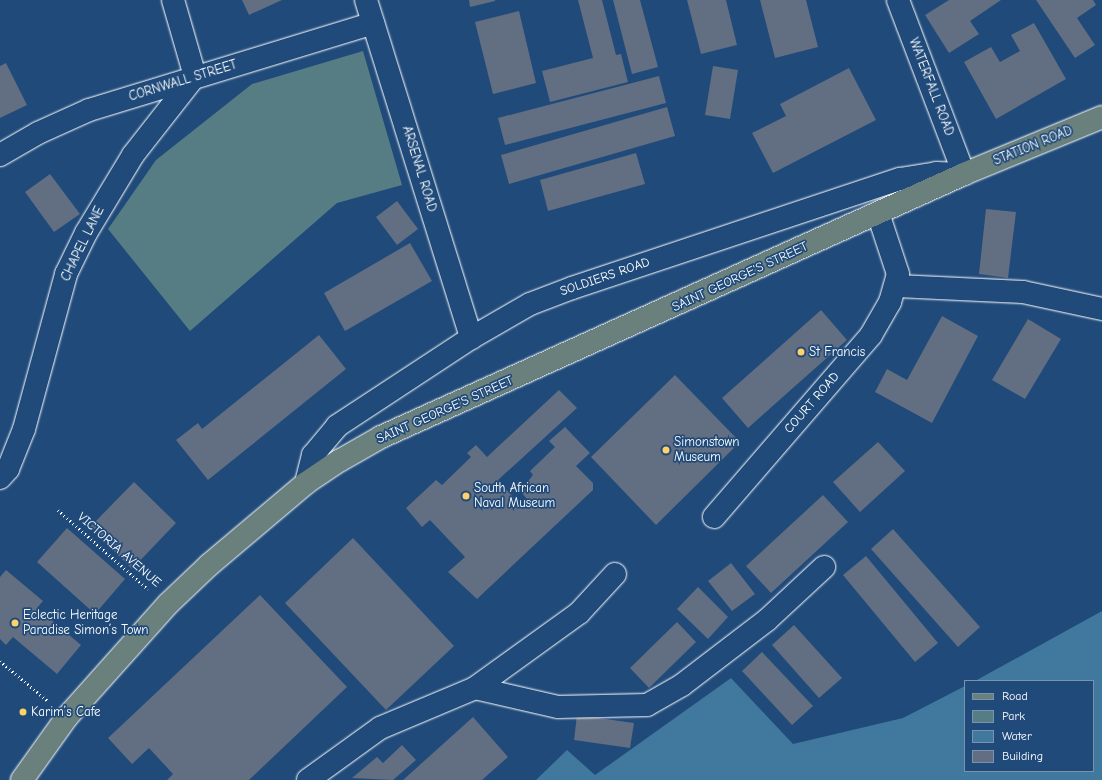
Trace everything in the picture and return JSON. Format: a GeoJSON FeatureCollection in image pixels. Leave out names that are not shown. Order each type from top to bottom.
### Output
{"type":"FeatureCollection","features":[{"type":"Feature","properties":{"kind":"main road","name":"STATION ROAD"},"geometry":{"type":"LineString","coordinates":[[964,174],[1102,117]]}},
{"type":"Feature","properties":{"kind":"main road","name":"SAINT GEORGE'S STREET"},"geometry":{"type":"LineString","coordinates":[[22,780],[67,717],[168,604],[209,565],[306,483],[381,438],[964,174]]}},
{"type":"Feature","properties":{"kind":"street"},"geometry":{"type":"LineString","coordinates":[[173,0],[196,76]]}},
{"type":"Feature","properties":{"kind":"street","name":"ARSENAL ROAD"},"geometry":{"type":"LineString","coordinates":[[366,0],[471,338]]}},
{"type":"Feature","properties":{"kind":"street","name":"WATERFALL ROAD"},"geometry":{"type":"LineString","coordinates":[[898,0],[964,174]]}},
{"type":"Feature","properties":{"kind":"street","name":"CORNWALL STREET"},"geometry":{"type":"LineString","coordinates":[[0,155],[38,133],[89,110],[373,23]]}},
{"type":"Feature","properties":{"kind":"street","name":"CHAPEL LANE"},"geometry":{"type":"LineString","coordinates":[[3,469],[24,428],[66,274],[86,233],[133,155],[196,76]]}},
{"type":"Feature","properties":{"kind":"street","name":"SOLDIERS ROAD"},"geometry":{"type":"LineString","coordinates":[[306,483],[313,455],[337,426],[471,338],[530,304],[580,285],[900,180],[936,173],[964,174]]}},
{"type":"Feature","properties":{"kind":"street"},"geometry":{"type":"LineString","coordinates":[[878,214],[896,264],[897,286],[1023,292],[1102,309]]}},
{"type":"Feature","properties":{"kind":"street","name":"COURT ROAD"},"geometry":{"type":"LineString","coordinates":[[714,517],[871,335],[897,286]]}},
{"type":"Feature","properties":{"kind":"street"},"geometry":{"type":"LineString","coordinates":[[475,688],[558,707],[647,705],[682,685],[766,620],[824,567]]}},
{"type":"Feature","properties":{"kind":"street"},"geometry":{"type":"LineString","coordinates":[[308,780],[380,728],[475,688],[579,613],[615,574]]}},
{"type":"Feature","properties":{"kind":"path","name":"VICTORIA AVENUE"},"geometry":{"type":"LineString","coordinates":[[58,510],[127,573],[168,604]]}},
{"type":"Feature","properties":{"kind":"path"},"geometry":{"type":"LineString","coordinates":[[0,661],[67,717]]}},
{"type":"Feature","properties":{"kind":"green space"},"geometry":{"type":"Polygon","coordinates":[[[363,51],[402,185],[337,203],[190,331],[108,229],[156,160],[252,84],[363,51]]]}},
{"type":"Feature","properties":{"kind":"water"},"geometry":{"type":"Polygon","coordinates":[[[1102,611],[1102,780],[536,780],[567,750],[595,775],[731,678],[793,744],[903,718],[964,687],[964,772],[1094,772],[1094,680],[977,680],[1102,611]]]}},
{"type":"Feature","properties":{"kind":"building"},"geometry":{"type":"Polygon","coordinates":[[[242,0],[282,0],[249,15],[242,0]]]}},
{"type":"Feature","properties":{"kind":"building"},"geometry":{"type":"Polygon","coordinates":[[[469,0],[495,0],[495,1],[470,7],[469,0]]]}},
{"type":"Feature","properties":{"kind":"building"},"geometry":{"type":"Polygon","coordinates":[[[578,0],[602,0],[616,55],[621,54],[628,82],[550,102],[542,71],[593,58],[578,0]]]}},
{"type":"Feature","properties":{"kind":"building"},"geometry":{"type":"Polygon","coordinates":[[[613,0],[640,0],[658,67],[632,74],[613,0]]]}},
{"type":"Feature","properties":{"kind":"building"},"geometry":{"type":"Polygon","coordinates":[[[687,0],[726,0],[737,45],[701,54],[687,0]]]}},
{"type":"Feature","properties":{"kind":"building"},"geometry":{"type":"Polygon","coordinates":[[[760,0],[806,0],[818,47],[775,58],[760,0]]]}},
{"type":"Feature","properties":{"kind":"building"},"geometry":{"type":"Polygon","coordinates":[[[949,0],[1001,0],[970,21],[979,34],[949,53],[925,15],[949,0]]]}},
{"type":"Feature","properties":{"kind":"building"},"geometry":{"type":"Polygon","coordinates":[[[1036,0],[1093,0],[1096,5],[1077,18],[1095,45],[1075,58],[1036,0]]]}},
{"type":"Feature","properties":{"kind":"building"},"geometry":{"type":"Polygon","coordinates":[[[519,11],[536,83],[493,94],[475,22],[519,11]]]}},
{"type":"Feature","properties":{"kind":"building"},"geometry":{"type":"Polygon","coordinates":[[[1034,23],[1066,79],[996,119],[964,62],[991,47],[1000,62],[1020,51],[1011,35],[1034,23]]]}},
{"type":"Feature","properties":{"kind":"building"},"geometry":{"type":"Polygon","coordinates":[[[6,63],[27,105],[0,118],[0,66],[6,63]]]}},
{"type":"Feature","properties":{"kind":"building"},"geometry":{"type":"Polygon","coordinates":[[[713,66],[738,70],[730,119],[705,115],[713,66]]]}},
{"type":"Feature","properties":{"kind":"building"},"geometry":{"type":"Polygon","coordinates":[[[849,68],[876,120],[773,173],[752,133],[786,116],[780,104],[849,68]]]}},
{"type":"Feature","properties":{"kind":"building"},"geometry":{"type":"Polygon","coordinates":[[[659,76],[666,103],[505,145],[498,118],[659,76]]]}},
{"type":"Feature","properties":{"kind":"building"},"geometry":{"type":"Polygon","coordinates":[[[667,107],[675,136],[509,184],[501,155],[667,107]]]}},
{"type":"Feature","properties":{"kind":"building"},"geometry":{"type":"Polygon","coordinates":[[[636,153],[645,184],[548,211],[540,180],[636,153]]]}},
{"type":"Feature","properties":{"kind":"building"},"geometry":{"type":"Polygon","coordinates":[[[50,174],[80,214],[54,232],[25,192],[50,174]]]}},
{"type":"Feature","properties":{"kind":"building"},"geometry":{"type":"Polygon","coordinates":[[[397,201],[418,229],[397,245],[376,217],[397,201]]]}},
{"type":"Feature","properties":{"kind":"building"},"geometry":{"type":"Polygon","coordinates":[[[986,209],[1016,212],[1008,278],[979,274],[986,209]]]}},
{"type":"Feature","properties":{"kind":"building"},"geometry":{"type":"Polygon","coordinates":[[[410,243],[432,281],[345,331],[324,293],[410,243]]]}},
{"type":"Feature","properties":{"kind":"building"},"geometry":{"type":"Polygon","coordinates":[[[821,310],[847,340],[748,428],[722,398],[821,310]]]}},
{"type":"Feature","properties":{"kind":"building"},"geometry":{"type":"Polygon","coordinates":[[[942,316],[978,336],[932,423],[875,392],[887,369],[907,380],[942,316]]]}},
{"type":"Feature","properties":{"kind":"building"},"geometry":{"type":"Polygon","coordinates":[[[1028,319],[1061,339],[1025,399],[992,380],[1028,319]]]}},
{"type":"Feature","properties":{"kind":"building"},"geometry":{"type":"Polygon","coordinates":[[[319,335],[346,369],[208,480],[176,440],[198,423],[202,429],[319,335]]]}},
{"type":"Feature","properties":{"kind":"building","name":"Simonstown Museum"},"geometry":{"type":"Polygon","coordinates":[[[675,375],[740,442],[656,525],[591,457],[675,375]]]}},
{"type":"Feature","properties":{"kind":"building","name":"South African Naval Museum"},"geometry":{"type":"Polygon","coordinates":[[[559,390],[577,408],[498,480],[522,507],[528,500],[520,491],[533,475],[530,471],[555,447],[549,441],[565,427],[590,453],[576,466],[593,483],[593,490],[477,599],[448,572],[465,557],[430,520],[422,527],[406,508],[436,480],[442,485],[471,457],[467,453],[476,445],[487,457],[559,390]]]}},
{"type":"Feature","properties":{"kind":"building"},"geometry":{"type":"Polygon","coordinates":[[[878,442],[905,471],[860,512],[833,482],[878,442]]]}},
{"type":"Feature","properties":{"kind":"building"},"geometry":{"type":"Polygon","coordinates":[[[134,482],[176,523],[132,569],[90,527],[134,482]]]}},
{"type":"Feature","properties":{"kind":"building"},"geometry":{"type":"Polygon","coordinates":[[[823,495],[848,522],[771,593],[746,566],[823,495]]]}},
{"type":"Feature","properties":{"kind":"building"},"geometry":{"type":"Polygon","coordinates":[[[67,528],[125,579],[95,614],[37,562],[67,528]]]}},
{"type":"Feature","properties":{"kind":"building"},"geometry":{"type":"Polygon","coordinates":[[[893,529],[980,627],[958,647],[871,549],[893,529]]]}},
{"type":"Feature","properties":{"kind":"building"},"geometry":{"type":"Polygon","coordinates":[[[353,538],[454,646],[386,710],[285,603],[353,538]]]}},
{"type":"Feature","properties":{"kind":"building"},"geometry":{"type":"Polygon","coordinates":[[[866,556],[938,643],[915,662],[843,575],[866,556]]]}},
{"type":"Feature","properties":{"kind":"building"},"geometry":{"type":"Polygon","coordinates":[[[731,563],[755,594],[732,611],[708,581],[731,563]]]}},
{"type":"Feature","properties":{"kind":"building"},"geometry":{"type":"Polygon","coordinates":[[[6,570],[43,601],[37,608],[81,645],[57,674],[13,637],[6,645],[0,639],[0,577],[6,570]]]}},
{"type":"Feature","properties":{"kind":"building"},"geometry":{"type":"Polygon","coordinates":[[[698,587],[728,617],[708,639],[677,609],[698,587]]]}},
{"type":"Feature","properties":{"kind":"building"},"geometry":{"type":"Polygon","coordinates":[[[260,595],[347,687],[249,780],[167,780],[173,774],[149,748],[132,764],[108,738],[260,595]]]}},
{"type":"Feature","properties":{"kind":"building"},"geometry":{"type":"Polygon","coordinates":[[[677,622],[696,642],[649,688],[630,668],[677,622]]]}},
{"type":"Feature","properties":{"kind":"building"},"geometry":{"type":"Polygon","coordinates":[[[794,625],[842,678],[819,698],[772,645],[794,625]]]}},
{"type":"Feature","properties":{"kind":"building"},"geometry":{"type":"Polygon","coordinates":[[[762,652],[813,706],[792,725],[742,671],[762,652]]]}},
{"type":"Feature","properties":{"kind":"building"},"geometry":{"type":"Polygon","coordinates":[[[577,715],[634,723],[630,748],[574,740],[577,715]]]}},
{"type":"Feature","properties":{"kind":"building"},"geometry":{"type":"Polygon","coordinates":[[[473,717],[508,757],[482,780],[403,780],[473,717]]]}},
{"type":"Feature","properties":{"kind":"building"},"geometry":{"type":"Polygon","coordinates":[[[402,745],[416,760],[393,780],[352,778],[377,757],[383,763],[402,745]]]}},
{"type":"Feature","properties":{"kind":"place","name":"St Francis"},"geometry":{"type":"Point","coordinates":[801,352]}},
{"type":"Feature","properties":{"kind":"place","name":"Simonstown Museum"},"geometry":{"type":"Point","coordinates":[666,450]}},
{"type":"Feature","properties":{"kind":"place","name":"South African Naval Museum"},"geometry":{"type":"Point","coordinates":[466,496]}},
{"type":"Feature","properties":{"kind":"place","name":"Eclectic Heritage Paradise Simon’s Town"},"geometry":{"type":"Point","coordinates":[15,623]}},
{"type":"Feature","properties":{"kind":"place","name":"Karim’s Cafe"},"geometry":{"type":"Point","coordinates":[23,712]}}]}
